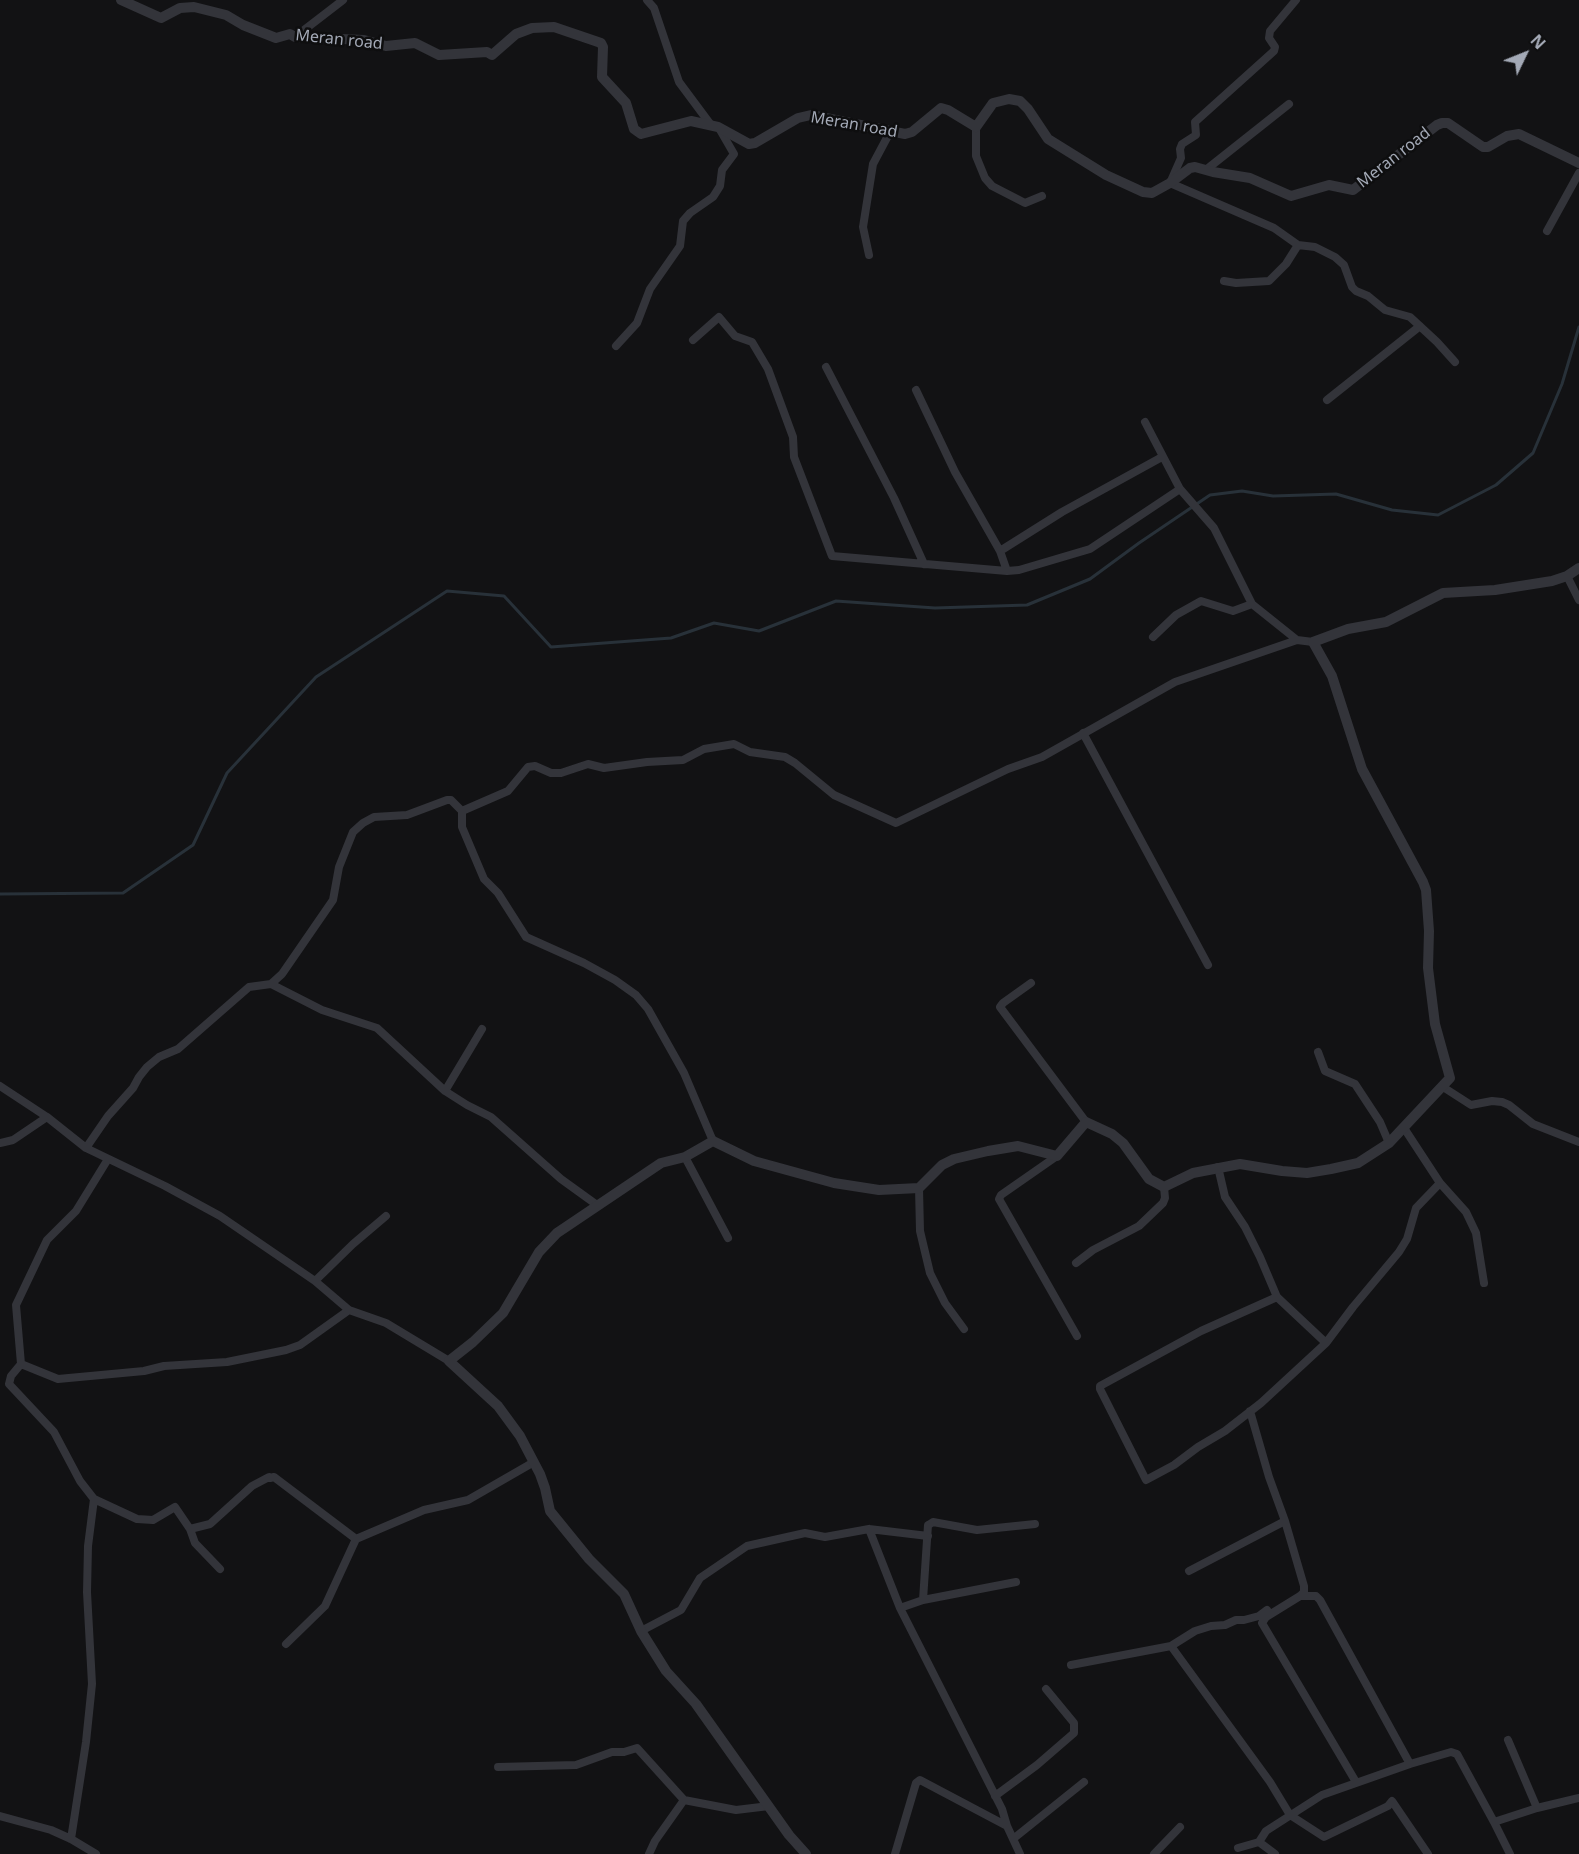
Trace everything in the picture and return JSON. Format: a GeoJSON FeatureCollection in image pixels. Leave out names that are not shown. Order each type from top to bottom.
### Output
{"type":"FeatureCollection","features":[{"type":"Feature","properties":{"kind":"street","name":"Meran road"},"geometry":{"type":"LineString","coordinates":[[121,0],[161,18],[180,8],[194,7],[226,15],[243,25],[276,38],[290,34],[295,37],[364,40],[386,46],[415,43],[439,55],[487,52],[492,55],[516,34],[532,28],[554,27],[601,43],[603,47],[602,77],[626,103],[637,132],[641,134],[691,121],[715,126],[749,144],[798,118],[811,115],[905,134],[912,132],[941,108],[976,127],[997,100],[1020,101],[1048,139],[1106,175],[1143,192],[1152,193],[1195,166],[1213,172],[1250,178],[1291,196],[1329,185],[1353,190],[1437,124],[1442,123],[1448,123],[1483,147],[1488,147],[1507,136],[1519,134],[1579,163]]}},
{"type":"Feature","properties":{"kind":"street"},"geometry":{"type":"LineString","coordinates":[[295,37],[344,0]]}},
{"type":"Feature","properties":{"kind":"street"},"geometry":{"type":"LineString","coordinates":[[616,346],[637,323],[650,289],[680,246],[683,221],[690,213],[713,197],[720,186],[722,170],[733,157],[733,151],[715,126],[679,82],[654,8],[646,0]]}},
{"type":"Feature","properties":{"kind":"street"},"geometry":{"type":"LineString","coordinates":[[1296,0],[1270,31],[1269,38],[1275,47],[1274,51],[1195,122],[1196,135],[1182,144],[1181,158],[1170,183],[1274,228],[1298,245],[1315,247],[1335,257],[1348,272],[1356,291],[1368,296],[1385,310],[1410,317],[1455,362]]}},
{"type":"Feature","properties":{"kind":"street"},"geometry":{"type":"LineString","coordinates":[[1207,169],[1289,104]]}},
{"type":"Feature","properties":{"kind":"street"},"geometry":{"type":"LineString","coordinates":[[976,127],[976,156],[985,178],[992,186],[1024,202],[1042,196]]}},
{"type":"Feature","properties":{"kind":"street"},"geometry":{"type":"LineString","coordinates":[[869,255],[863,227],[873,164],[891,132]]}},
{"type":"Feature","properties":{"kind":"street"},"geometry":{"type":"LineString","coordinates":[[1547,231],[1579,173]]}},
{"type":"Feature","properties":{"kind":"street"},"geometry":{"type":"LineString","coordinates":[[1224,281],[1236,283],[1269,280],[1287,264],[1298,245]]}},
{"type":"Feature","properties":{"kind":"street"},"geometry":{"type":"LineString","coordinates":[[693,340],[719,317],[735,336],[752,342],[768,369],[794,437],[794,457],[832,556],[1007,571],[1019,570],[1090,549],[1179,489]]}},
{"type":"Feature","properties":{"kind":"street"},"geometry":{"type":"LineString","coordinates":[[1327,400],[1420,326]]}},
{"type":"Feature","properties":{"kind":"street"},"geometry":{"type":"LineString","coordinates":[[826,367],[894,498],[924,564]]}},
{"type":"Feature","properties":{"kind":"street"},"geometry":{"type":"LineString","coordinates":[[916,390],[955,472],[1000,551],[1007,571]]}},
{"type":"Feature","properties":{"kind":"street"},"geometry":{"type":"LineString","coordinates":[[1145,422],[1179,489],[1214,528],[1252,604],[1297,640]]}},
{"type":"Feature","properties":{"kind":"street"},"geometry":{"type":"LineString","coordinates":[[1000,551],[1062,512],[1162,457]]}},
{"type":"Feature","properties":{"kind":"street"},"geometry":{"type":"LineString","coordinates":[[462,811],[508,791],[528,767],[535,766],[551,773],[561,773],[588,764],[604,768],[683,760],[704,748],[734,744],[750,753],[785,757],[834,795],[896,823],[1008,769],[1042,757],[1174,682],[1297,640],[1313,642],[1348,629],[1386,622],[1443,593],[1495,590],[1552,581],[1567,576],[1579,568]]}},
{"type":"Feature","properties":{"kind":"street"},"geometry":{"type":"LineString","coordinates":[[1567,576],[1579,600]]}},
{"type":"Feature","properties":{"kind":"street"},"geometry":{"type":"LineString","coordinates":[[1153,637],[1176,615],[1201,601],[1233,611],[1252,604]]}},
{"type":"Feature","properties":{"kind":"street"},"geometry":{"type":"LineString","coordinates":[[1164,1187],[1193,1173],[1218,1167],[1249,1164],[1282,1171],[1307,1173],[1358,1163],[1389,1143],[1450,1078],[1435,1024],[1428,968],[1429,931],[1426,890],[1362,769],[1332,676],[1313,642]]}},
{"type":"Feature","properties":{"kind":"street"},"geometry":{"type":"LineString","coordinates":[[1083,733],[1209,965]]}},
{"type":"Feature","properties":{"kind":"street"},"geometry":{"type":"LineString","coordinates":[[86,1148],[147,1067],[178,1049],[249,987],[271,984],[282,974],[333,900],[339,867],[353,832],[374,817],[407,815],[452,800],[462,811],[462,827],[484,879],[498,893],[526,938],[615,980],[636,995],[648,1009],[684,1073],[713,1141],[754,1161],[834,1183],[879,1190],[919,1188],[942,1165],[954,1159],[988,1151],[1018,1146],[1057,1156]]}},
{"type":"Feature","properties":{"kind":"street"},"geometry":{"type":"LineString","coordinates":[[1031,983],[1000,1007],[1086,1122],[1112,1134],[1123,1143],[1149,1179],[1164,1187]]}},
{"type":"Feature","properties":{"kind":"street"},"geometry":{"type":"LineString","coordinates":[[271,984],[322,1010],[377,1028],[445,1091],[491,1117],[561,1179],[597,1205]]}},
{"type":"Feature","properties":{"kind":"street"},"geometry":{"type":"LineString","coordinates":[[445,1091],[482,1029]]}},
{"type":"Feature","properties":{"kind":"street"},"geometry":{"type":"LineString","coordinates":[[1318,1052],[1325,1071],[1355,1084],[1380,1122],[1389,1143]]}},
{"type":"Feature","properties":{"kind":"street"},"geometry":{"type":"LineString","coordinates":[[0,1086],[47,1117],[86,1148],[191,1199],[220,1216],[315,1281],[349,1310],[386,1323],[449,1361],[498,1406],[520,1436],[534,1462],[545,1488],[550,1511],[588,1559],[624,1594],[641,1631],[666,1671],[696,1704],[789,1835],[806,1854]]}},
{"type":"Feature","properties":{"kind":"street"},"geometry":{"type":"LineString","coordinates":[[1443,1087],[1471,1105],[1492,1101],[1502,1102],[1533,1124],[1579,1142]]}},
{"type":"Feature","properties":{"kind":"street"},"geometry":{"type":"LineString","coordinates":[[0,1143],[13,1140],[47,1117]]}},
{"type":"Feature","properties":{"kind":"street"},"geometry":{"type":"LineString","coordinates":[[1077,1336],[999,1199],[1001,1195],[1057,1156],[1086,1122]]}},
{"type":"Feature","properties":{"kind":"street"},"geometry":{"type":"LineString","coordinates":[[1404,1128],[1440,1183],[1466,1212],[1476,1233],[1484,1283]]}},
{"type":"Feature","properties":{"kind":"street"},"geometry":{"type":"LineString","coordinates":[[449,1361],[503,1313],[527,1271],[549,1240],[661,1163],[685,1157],[713,1141]]}},
{"type":"Feature","properties":{"kind":"street"},"geometry":{"type":"LineString","coordinates":[[685,1157],[728,1238]]}},
{"type":"Feature","properties":{"kind":"street"},"geometry":{"type":"LineString","coordinates":[[108,1159],[76,1211],[46,1240],[15,1305],[21,1364],[11,1376],[9,1384],[54,1432],[80,1481],[94,1499],[137,1519],[153,1520],[175,1507],[190,1529],[195,1543],[220,1569]]}},
{"type":"Feature","properties":{"kind":"street"},"geometry":{"type":"LineString","coordinates":[[1218,1167],[1225,1197],[1245,1227],[1277,1297],[1326,1344]]}},
{"type":"Feature","properties":{"kind":"street"},"geometry":{"type":"LineString","coordinates":[[1277,1297],[1201,1330],[1100,1386],[1146,1479],[1173,1466],[1250,1412],[1326,1344],[1353,1307],[1399,1252],[1407,1239],[1416,1208],[1440,1183]]}},
{"type":"Feature","properties":{"kind":"street"},"geometry":{"type":"LineString","coordinates":[[1076,1263],[1093,1250],[1139,1226],[1163,1203],[1164,1187]]}},
{"type":"Feature","properties":{"kind":"street"},"geometry":{"type":"LineString","coordinates":[[919,1188],[920,1231],[930,1273],[945,1303],[964,1329]]}},
{"type":"Feature","properties":{"kind":"street"},"geometry":{"type":"LineString","coordinates":[[315,1281],[386,1216]]}},
{"type":"Feature","properties":{"kind":"street"},"geometry":{"type":"LineString","coordinates":[[21,1364],[58,1379],[144,1371],[164,1366],[227,1362],[300,1345],[349,1310]]}},
{"type":"Feature","properties":{"kind":"street"},"geometry":{"type":"LineString","coordinates":[[1250,1412],[1269,1477],[1286,1521],[1304,1586],[1304,1592],[1300,1596],[1266,1617],[1262,1623],[1356,1782]]}},
{"type":"Feature","properties":{"kind":"street"},"geometry":{"type":"LineString","coordinates":[[286,1644],[325,1606],[356,1539],[424,1509],[468,1500],[534,1462]]}},
{"type":"Feature","properties":{"kind":"street"},"geometry":{"type":"LineString","coordinates":[[190,1529],[214,1522],[252,1486],[269,1477],[274,1477],[356,1539]]}},
{"type":"Feature","properties":{"kind":"street"},"geometry":{"type":"LineString","coordinates":[[71,1839],[86,1742],[92,1684],[87,1592],[88,1546],[94,1499]]}},
{"type":"Feature","properties":{"kind":"street"},"geometry":{"type":"LineString","coordinates":[[1189,1571],[1286,1521]]}},
{"type":"Feature","properties":{"kind":"street"},"geometry":{"type":"LineString","coordinates":[[923,1600],[928,1526],[933,1522],[977,1530],[1035,1524]]}},
{"type":"Feature","properties":{"kind":"street"},"geometry":{"type":"LineString","coordinates":[[641,1631],[681,1610],[700,1578],[747,1546],[805,1533],[825,1537],[869,1529],[928,1536]]}},
{"type":"Feature","properties":{"kind":"street"},"geometry":{"type":"LineString","coordinates":[[869,1529],[900,1608],[1002,1809],[1020,1854]]}},
{"type":"Feature","properties":{"kind":"street"},"geometry":{"type":"LineString","coordinates":[[900,1608],[923,1600],[1016,1582]]}},
{"type":"Feature","properties":{"kind":"street"},"geometry":{"type":"LineString","coordinates":[[1071,1665],[1171,1646],[1203,1629],[1259,1616],[1304,1586]]}},
{"type":"Feature","properties":{"kind":"street"},"geometry":{"type":"LineString","coordinates":[[1300,1596],[1316,1596],[1320,1600],[1410,1764]]}},
{"type":"Feature","properties":{"kind":"street"},"geometry":{"type":"LineString","coordinates":[[1171,1646],[1270,1782],[1290,1815],[1324,1837],[1388,1806],[1392,1801],[1428,1854]]}},
{"type":"Feature","properties":{"kind":"street"},"geometry":{"type":"LineString","coordinates":[[995,1796],[1074,1734],[1074,1723],[1046,1689]]}},
{"type":"Feature","properties":{"kind":"street"},"geometry":{"type":"LineString","coordinates":[[1508,1740],[1537,1808]]}},
{"type":"Feature","properties":{"kind":"street"},"geometry":{"type":"LineString","coordinates":[[498,1767],[576,1765],[612,1752],[624,1752],[637,1748],[684,1800],[736,1810],[769,1806]]}},
{"type":"Feature","properties":{"kind":"street"},"geometry":{"type":"LineString","coordinates":[[1238,1848],[1259,1842],[1266,1831],[1322,1795],[1410,1764],[1455,1752],[1510,1854]]}},
{"type":"Feature","properties":{"kind":"street"},"geometry":{"type":"LineString","coordinates":[[895,1854],[916,1783],[920,1780],[1007,1826]]}},
{"type":"Feature","properties":{"kind":"street"},"geometry":{"type":"LineString","coordinates":[[1013,1839],[1084,1782]]}},
{"type":"Feature","properties":{"kind":"street"},"geometry":{"type":"LineString","coordinates":[[1494,1822],[1579,1798]]}},
{"type":"Feature","properties":{"kind":"street"},"geometry":{"type":"LineString","coordinates":[[649,1854],[655,1841],[684,1800]]}},
{"type":"Feature","properties":{"kind":"street"},"geometry":{"type":"LineString","coordinates":[[0,1816],[51,1830],[71,1839],[83,1851],[96,1854]]}},
{"type":"Feature","properties":{"kind":"street"},"geometry":{"type":"LineString","coordinates":[[1154,1854],[1180,1827]]}},
{"type":"Feature","properties":{"kind":"street"},"geometry":{"type":"LineString","coordinates":[[1259,1842],[1275,1854]]}},
{"type":"Feature","properties":{"kind":"waterway"},"geometry":{"type":"LineString","coordinates":[[0,894],[123,893],[193,845],[227,773],[316,677],[447,591],[504,596],[551,647],[671,638],[714,623],[759,631],[836,601],[935,608],[1027,605],[1090,579],[1210,495],[1242,491],[1273,496],[1336,494],[1392,510],[1438,515],[1496,485],[1533,453],[1562,384],[1579,327]]}}]}
